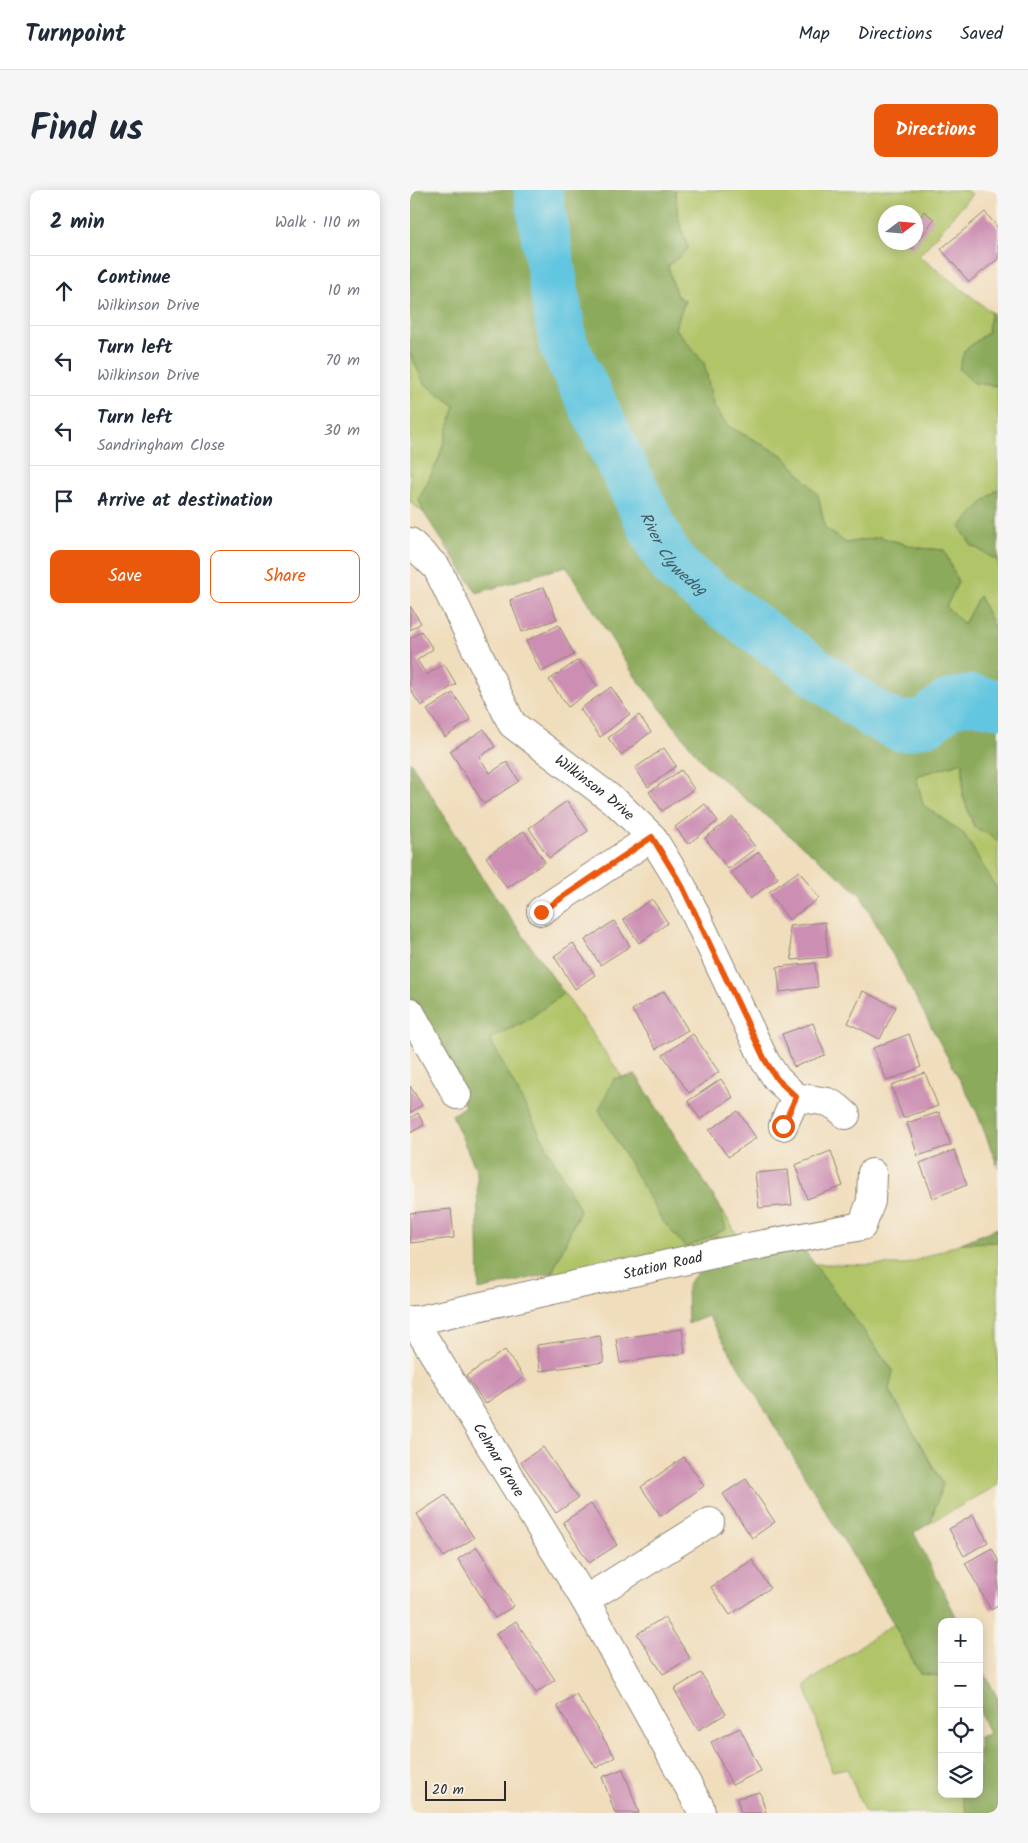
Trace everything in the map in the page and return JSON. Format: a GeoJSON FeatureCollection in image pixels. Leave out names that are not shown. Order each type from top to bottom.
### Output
{"type":"FeatureCollection","features":[{"type":"Feature","properties":{"kind":"street","name":"Wilkinson Drive"},"geometry":{"type":"LineString","coordinates":[[410,542],[437,568],[512,724],[618,804],[652,837],[682,886],[765,1060],[777,1079],[796,1097]]}},
{"type":"Feature","properties":{"kind":"street"},"geometry":{"type":"LineString","coordinates":[[541,912],[652,837]]}},
{"type":"Feature","properties":{"kind":"street"},"geometry":{"type":"LineString","coordinates":[[410,1012],[457,1095]]}},
{"type":"Feature","properties":{"kind":"street"},"geometry":{"type":"LineString","coordinates":[[783,1126],[796,1097],[828,1102],[838,1107],[846,1115]]}},
{"type":"Feature","properties":{"kind":"street","name":"Station Road"},"geometry":{"type":"LineString","coordinates":[[412,1321],[726,1251],[862,1226],[871,1201],[872,1173]]}},
{"type":"Feature","properties":{"kind":"street","name":"Celmar Grove"},"geometry":{"type":"LineString","coordinates":[[412,1321],[585,1600],[700,1807],[700,1813]]}},
{"type":"Feature","properties":{"kind":"street"},"geometry":{"type":"LineString","coordinates":[[585,1600],[710,1522]]}},
{"type":"Feature","properties":{"kind":"green space"},"geometry":{"type":"Polygon","coordinates":[[[410,190],[675,190],[678,217],[688,249],[668,266],[676,295],[685,301],[675,328],[704,363],[714,407],[728,426],[784,456],[818,495],[825,528],[846,543],[880,537],[919,548],[944,550],[958,582],[946,607],[964,624],[979,596],[998,636],[998,842],[992,836],[974,827],[963,796],[963,762],[916,776],[923,805],[964,834],[998,891],[998,1167],[976,1110],[860,894],[706,766],[634,675],[566,566],[477,593],[424,513],[419,499],[438,461],[455,406],[424,383],[410,353],[410,190]]]}},
{"type":"Feature","properties":{"kind":"green space"},"geometry":{"type":"Polygon","coordinates":[[[675,190],[965,190],[972,194],[919,256],[991,312],[988,332],[964,351],[974,383],[998,386],[998,489],[984,501],[971,545],[998,561],[998,636],[979,596],[964,624],[946,607],[958,582],[944,550],[919,548],[880,537],[846,543],[825,528],[818,495],[784,456],[728,426],[714,407],[704,363],[675,328],[685,301],[676,295],[668,266],[688,249],[678,217],[675,190]]]}},
{"type":"Feature","properties":{"kind":"green space"},"geometry":{"type":"Polygon","coordinates":[[[991,312],[998,317],[998,386],[974,383],[959,369],[964,351],[988,332],[991,312]]]}},
{"type":"Feature","properties":{"kind":"green space"},"geometry":{"type":"Polygon","coordinates":[[[410,353],[424,383],[455,406],[438,461],[419,499],[424,513],[410,502],[410,353]]]}},
{"type":"Feature","properties":{"kind":"green space"},"geometry":{"type":"Polygon","coordinates":[[[998,489],[998,561],[971,545],[960,527],[998,489]]]}},
{"type":"Feature","properties":{"kind":"green space"},"geometry":{"type":"Polygon","coordinates":[[[410,761],[490,889],[564,993],[526,1021],[490,1039],[580,1210],[552,1273],[479,1290],[477,1172],[452,1115],[465,1106],[410,1002],[410,761]]]}},
{"type":"Feature","properties":{"kind":"green space"},"geometry":{"type":"Polygon","coordinates":[[[963,762],[963,796],[974,827],[992,836],[998,842],[998,891],[964,834],[923,805],[916,776],[963,762]]]}},
{"type":"Feature","properties":{"kind":"green space"},"geometry":{"type":"Polygon","coordinates":[[[564,993],[623,1078],[614,1079],[726,1229],[719,1205],[741,1241],[558,1280],[552,1273],[580,1210],[490,1039],[526,1021],[564,993]]]}},
{"type":"Feature","properties":{"kind":"green space"},"geometry":{"type":"Polygon","coordinates":[[[636,1075],[719,1205],[726,1229],[686,1248],[662,1220],[599,1110],[614,1079],[636,1075]]]}},
{"type":"Feature","properties":{"kind":"green space"},"geometry":{"type":"Polygon","coordinates":[[[998,1228],[998,1242],[961,1243],[998,1228]]]}},
{"type":"Feature","properties":{"kind":"green space"},"geometry":{"type":"Polygon","coordinates":[[[998,1242],[998,1485],[930,1523],[943,1484],[889,1389],[893,1370],[814,1264],[905,1265],[961,1243],[998,1242]]]}},
{"type":"Feature","properties":{"kind":"green space"},"geometry":{"type":"Polygon","coordinates":[[[799,1243],[893,1371],[889,1390],[943,1484],[930,1523],[914,1533],[957,1618],[938,1618],[938,1676],[920,1674],[894,1624],[708,1316],[688,1324],[687,1285],[707,1262],[799,1243]]]}},
{"type":"Feature","properties":{"kind":"green space"},"geometry":{"type":"Polygon","coordinates":[[[894,1624],[920,1674],[938,1676],[938,1798],[962,1798],[967,1813],[865,1813],[847,1768],[832,1771],[805,1685],[894,1624]]]}},
{"type":"Feature","properties":{"kind":"green space"},"geometry":{"type":"Polygon","coordinates":[[[983,1670],[998,1699],[998,1813],[967,1813],[962,1798],[983,1798],[983,1736],[989,1734],[983,1719],[983,1670]]]}},
{"type":"Feature","properties":{"kind":"building"},"geometry":{"type":"Polygon","coordinates":[[[924,211],[934,219],[923,235],[924,211]]]}},
{"type":"Feature","properties":{"kind":"building"},"geometry":{"type":"Polygon","coordinates":[[[985,212],[998,228],[998,259],[969,282],[941,249],[985,212]]]}},
{"type":"Feature","properties":{"kind":"building"},"geometry":{"type":"Polygon","coordinates":[[[544,587],[557,619],[522,632],[510,600],[544,587]]]}},
{"type":"Feature","properties":{"kind":"building"},"geometry":{"type":"Polygon","coordinates":[[[410,606],[421,623],[410,630],[410,606]]]}},
{"type":"Feature","properties":{"kind":"building"},"geometry":{"type":"Polygon","coordinates":[[[559,625],[574,655],[541,672],[526,641],[559,625]]]}},
{"type":"Feature","properties":{"kind":"building"},"geometry":{"type":"Polygon","coordinates":[[[421,631],[433,649],[417,660],[427,675],[444,664],[456,684],[421,706],[410,689],[410,639],[421,631]]]}},
{"type":"Feature","properties":{"kind":"building"},"geometry":{"type":"Polygon","coordinates":[[[578,660],[597,686],[568,707],[549,680],[578,660]]]}},
{"type":"Feature","properties":{"kind":"building"},"geometry":{"type":"Polygon","coordinates":[[[611,687],[630,714],[600,737],[580,709],[611,687]]]}},
{"type":"Feature","properties":{"kind":"building"},"geometry":{"type":"Polygon","coordinates":[[[453,693],[471,720],[445,737],[427,710],[453,693]]]}},
{"type":"Feature","properties":{"kind":"building"},"geometry":{"type":"Polygon","coordinates":[[[639,715],[651,732],[621,755],[608,738],[639,715]]]}},
{"type":"Feature","properties":{"kind":"building"},"geometry":{"type":"Polygon","coordinates":[[[484,729],[495,747],[479,757],[490,773],[507,762],[519,781],[484,804],[450,751],[484,729]]]}},
{"type":"Feature","properties":{"kind":"building"},"geometry":{"type":"Polygon","coordinates":[[[664,748],[676,766],[648,787],[635,768],[664,748]]]}},
{"type":"Feature","properties":{"kind":"building"},"geometry":{"type":"Polygon","coordinates":[[[681,770],[694,789],[662,811],[649,792],[681,770]]]}},
{"type":"Feature","properties":{"kind":"building"},"geometry":{"type":"Polygon","coordinates":[[[567,801],[588,831],[549,858],[529,828],[567,801]]]}},
{"type":"Feature","properties":{"kind":"building"},"geometry":{"type":"Polygon","coordinates":[[[705,804],[718,821],[688,844],[675,827],[705,804]]]}},
{"type":"Feature","properties":{"kind":"building"},"geometry":{"type":"Polygon","coordinates":[[[733,817],[756,848],[728,869],[705,838],[733,817]]]}},
{"type":"Feature","properties":{"kind":"building"},"geometry":{"type":"Polygon","coordinates":[[[524,831],[545,862],[507,888],[486,857],[524,831]]]}},
{"type":"Feature","properties":{"kind":"building"},"geometry":{"type":"Polygon","coordinates":[[[759,852],[778,878],[750,899],[731,873],[759,852]]]}},
{"type":"Feature","properties":{"kind":"building"},"geometry":{"type":"Polygon","coordinates":[[[799,871],[819,898],[789,920],[769,892],[799,871]]]}},
{"type":"Feature","properties":{"kind":"building"},"geometry":{"type":"Polygon","coordinates":[[[652,899],[668,923],[639,943],[623,919],[652,899]]]}},
{"type":"Feature","properties":{"kind":"building"},"geometry":{"type":"Polygon","coordinates":[[[614,921],[630,946],[600,965],[585,940],[614,921]]]}},
{"type":"Feature","properties":{"kind":"building"},"geometry":{"type":"Polygon","coordinates":[[[825,922],[828,957],[792,960],[789,926],[825,922]]]}},
{"type":"Feature","properties":{"kind":"building"},"geometry":{"type":"Polygon","coordinates":[[[573,943],[595,975],[575,989],[554,956],[573,943]]]}},
{"type":"Feature","properties":{"kind":"building"},"geometry":{"type":"Polygon","coordinates":[[[815,963],[818,987],[780,992],[777,967],[815,963]]]}},
{"type":"Feature","properties":{"kind":"building"},"geometry":{"type":"Polygon","coordinates":[[[664,991],[688,1030],[656,1049],[632,1010],[664,991]]]}},
{"type":"Feature","properties":{"kind":"building"},"geometry":{"type":"Polygon","coordinates":[[[863,991],[896,1007],[880,1039],[848,1023],[863,991]]]}},
{"type":"Feature","properties":{"kind":"building"},"geometry":{"type":"Polygon","coordinates":[[[813,1023],[825,1055],[794,1067],[782,1034],[813,1023]]]}},
{"type":"Feature","properties":{"kind":"building"},"geometry":{"type":"Polygon","coordinates":[[[693,1034],[719,1072],[689,1093],[663,1055],[693,1034]]]}},
{"type":"Feature","properties":{"kind":"building"},"geometry":{"type":"Polygon","coordinates":[[[909,1034],[921,1067],[887,1081],[873,1048],[909,1034]]]}},
{"type":"Feature","properties":{"kind":"building"},"geometry":{"type":"Polygon","coordinates":[[[925,1073],[938,1106],[903,1118],[891,1085],[925,1073]]]}},
{"type":"Feature","properties":{"kind":"building"},"geometry":{"type":"Polygon","coordinates":[[[721,1079],[733,1097],[700,1119],[688,1101],[721,1079]]]}},
{"type":"Feature","properties":{"kind":"building"},"geometry":{"type":"Polygon","coordinates":[[[410,1086],[422,1105],[410,1113],[410,1086]]]}},
{"type":"Feature","properties":{"kind":"building"},"geometry":{"type":"Polygon","coordinates":[[[738,1111],[756,1138],[728,1157],[709,1130],[738,1111]]]}},
{"type":"Feature","properties":{"kind":"building"},"geometry":{"type":"Polygon","coordinates":[[[939,1112],[951,1145],[918,1156],[907,1123],[939,1112]]]}},
{"type":"Feature","properties":{"kind":"building"},"geometry":{"type":"Polygon","coordinates":[[[418,1113],[424,1125],[410,1133],[410,1118],[418,1113]]]}},
{"type":"Feature","properties":{"kind":"building"},"geometry":{"type":"Polygon","coordinates":[[[954,1150],[967,1185],[933,1198],[920,1163],[954,1150]]]}},
{"type":"Feature","properties":{"kind":"building"},"geometry":{"type":"Polygon","coordinates":[[[831,1151],[843,1186],[807,1199],[795,1165],[831,1151]]]}},
{"type":"Feature","properties":{"kind":"building"},"geometry":{"type":"Polygon","coordinates":[[[788,1170],[792,1205],[759,1208],[755,1173],[788,1170]]]}},
{"type":"Feature","properties":{"kind":"building"},"geometry":{"type":"Polygon","coordinates":[[[451,1209],[454,1238],[410,1243],[410,1213],[451,1209]]]}},
{"type":"Feature","properties":{"kind":"building"},"geometry":{"type":"Polygon","coordinates":[[[682,1329],[685,1353],[620,1363],[616,1339],[682,1329]]]}},
{"type":"Feature","properties":{"kind":"building"},"geometry":{"type":"Polygon","coordinates":[[[600,1336],[604,1362],[540,1371],[537,1345],[600,1336]]]}},
{"type":"Feature","properties":{"kind":"building"},"geometry":{"type":"Polygon","coordinates":[[[505,1350],[524,1377],[485,1404],[466,1376],[505,1350]]]}},
{"type":"Feature","properties":{"kind":"building"},"geometry":{"type":"Polygon","coordinates":[[[543,1447],[578,1498],[556,1513],[521,1462],[543,1447]]]}},
{"type":"Feature","properties":{"kind":"building"},"geometry":{"type":"Polygon","coordinates":[[[684,1457],[704,1486],[661,1516],[641,1487],[684,1457]]]}},
{"type":"Feature","properties":{"kind":"building"},"geometry":{"type":"Polygon","coordinates":[[[746,1479],[775,1522],[752,1538],[723,1494],[746,1479]]]}},
{"type":"Feature","properties":{"kind":"building"},"geometry":{"type":"Polygon","coordinates":[[[446,1495],[474,1538],[444,1557],[417,1514],[446,1495]]]}},
{"type":"Feature","properties":{"kind":"building"},"geometry":{"type":"Polygon","coordinates":[[[591,1504],[617,1545],[589,1563],[563,1522],[591,1504]]]}},
{"type":"Feature","properties":{"kind":"building"},"geometry":{"type":"Polygon","coordinates":[[[973,1515],[988,1542],[964,1556],[949,1529],[973,1515]]]}},
{"type":"Feature","properties":{"kind":"building"},"geometry":{"type":"Polygon","coordinates":[[[477,1547],[514,1606],[495,1618],[458,1559],[477,1547]]]}},
{"type":"Feature","properties":{"kind":"building"},"geometry":{"type":"Polygon","coordinates":[[[992,1548],[998,1560],[998,1606],[991,1610],[965,1563],[992,1548]]]}},
{"type":"Feature","properties":{"kind":"building"},"geometry":{"type":"Polygon","coordinates":[[[752,1560],[770,1588],[730,1615],[711,1587],[752,1560]]]}},
{"type":"Feature","properties":{"kind":"building"},"geometry":{"type":"Polygon","coordinates":[[[664,1617],[690,1658],[663,1674],[637,1634],[664,1617]]]}},
{"type":"Feature","properties":{"kind":"building"},"geometry":{"type":"Polygon","coordinates":[[[516,1621],[555,1680],[536,1693],[496,1634],[516,1621]]]}},
{"type":"Feature","properties":{"kind":"building"},"geometry":{"type":"Polygon","coordinates":[[[701,1673],[726,1714],[698,1730],[674,1689],[701,1673]]]}},
{"type":"Feature","properties":{"kind":"building"},"geometry":{"type":"Polygon","coordinates":[[[576,1694],[615,1757],[596,1768],[557,1706],[576,1694]]]}},
{"type":"Feature","properties":{"kind":"building"},"geometry":{"type":"Polygon","coordinates":[[[740,1728],[761,1771],[732,1785],[711,1742],[740,1728]]]}},
{"type":"Feature","properties":{"kind":"building"},"geometry":{"type":"Polygon","coordinates":[[[623,1769],[639,1813],[615,1813],[602,1777],[623,1769]]]}},
{"type":"Feature","properties":{"kind":"building"},"geometry":{"type":"Polygon","coordinates":[[[760,1792],[766,1813],[741,1813],[737,1798],[760,1792]]]}},
{"type":"Feature","properties":{"kind":"waterway","name":"River Clywedog"},"geometry":{"type":"LineString","coordinates":[[538,190],[563,344],[662,547],[675,567],[694,583],[875,715],[901,727],[928,721],[948,704],[972,699],[998,704]]}},
{"type":"Feature","properties":{"kind":"route"},"geometry":{"type":"LineString","coordinates":[[541,912],[652,837],[682,886],[765,1060],[777,1079],[796,1097],[783,1126]]}}]}
